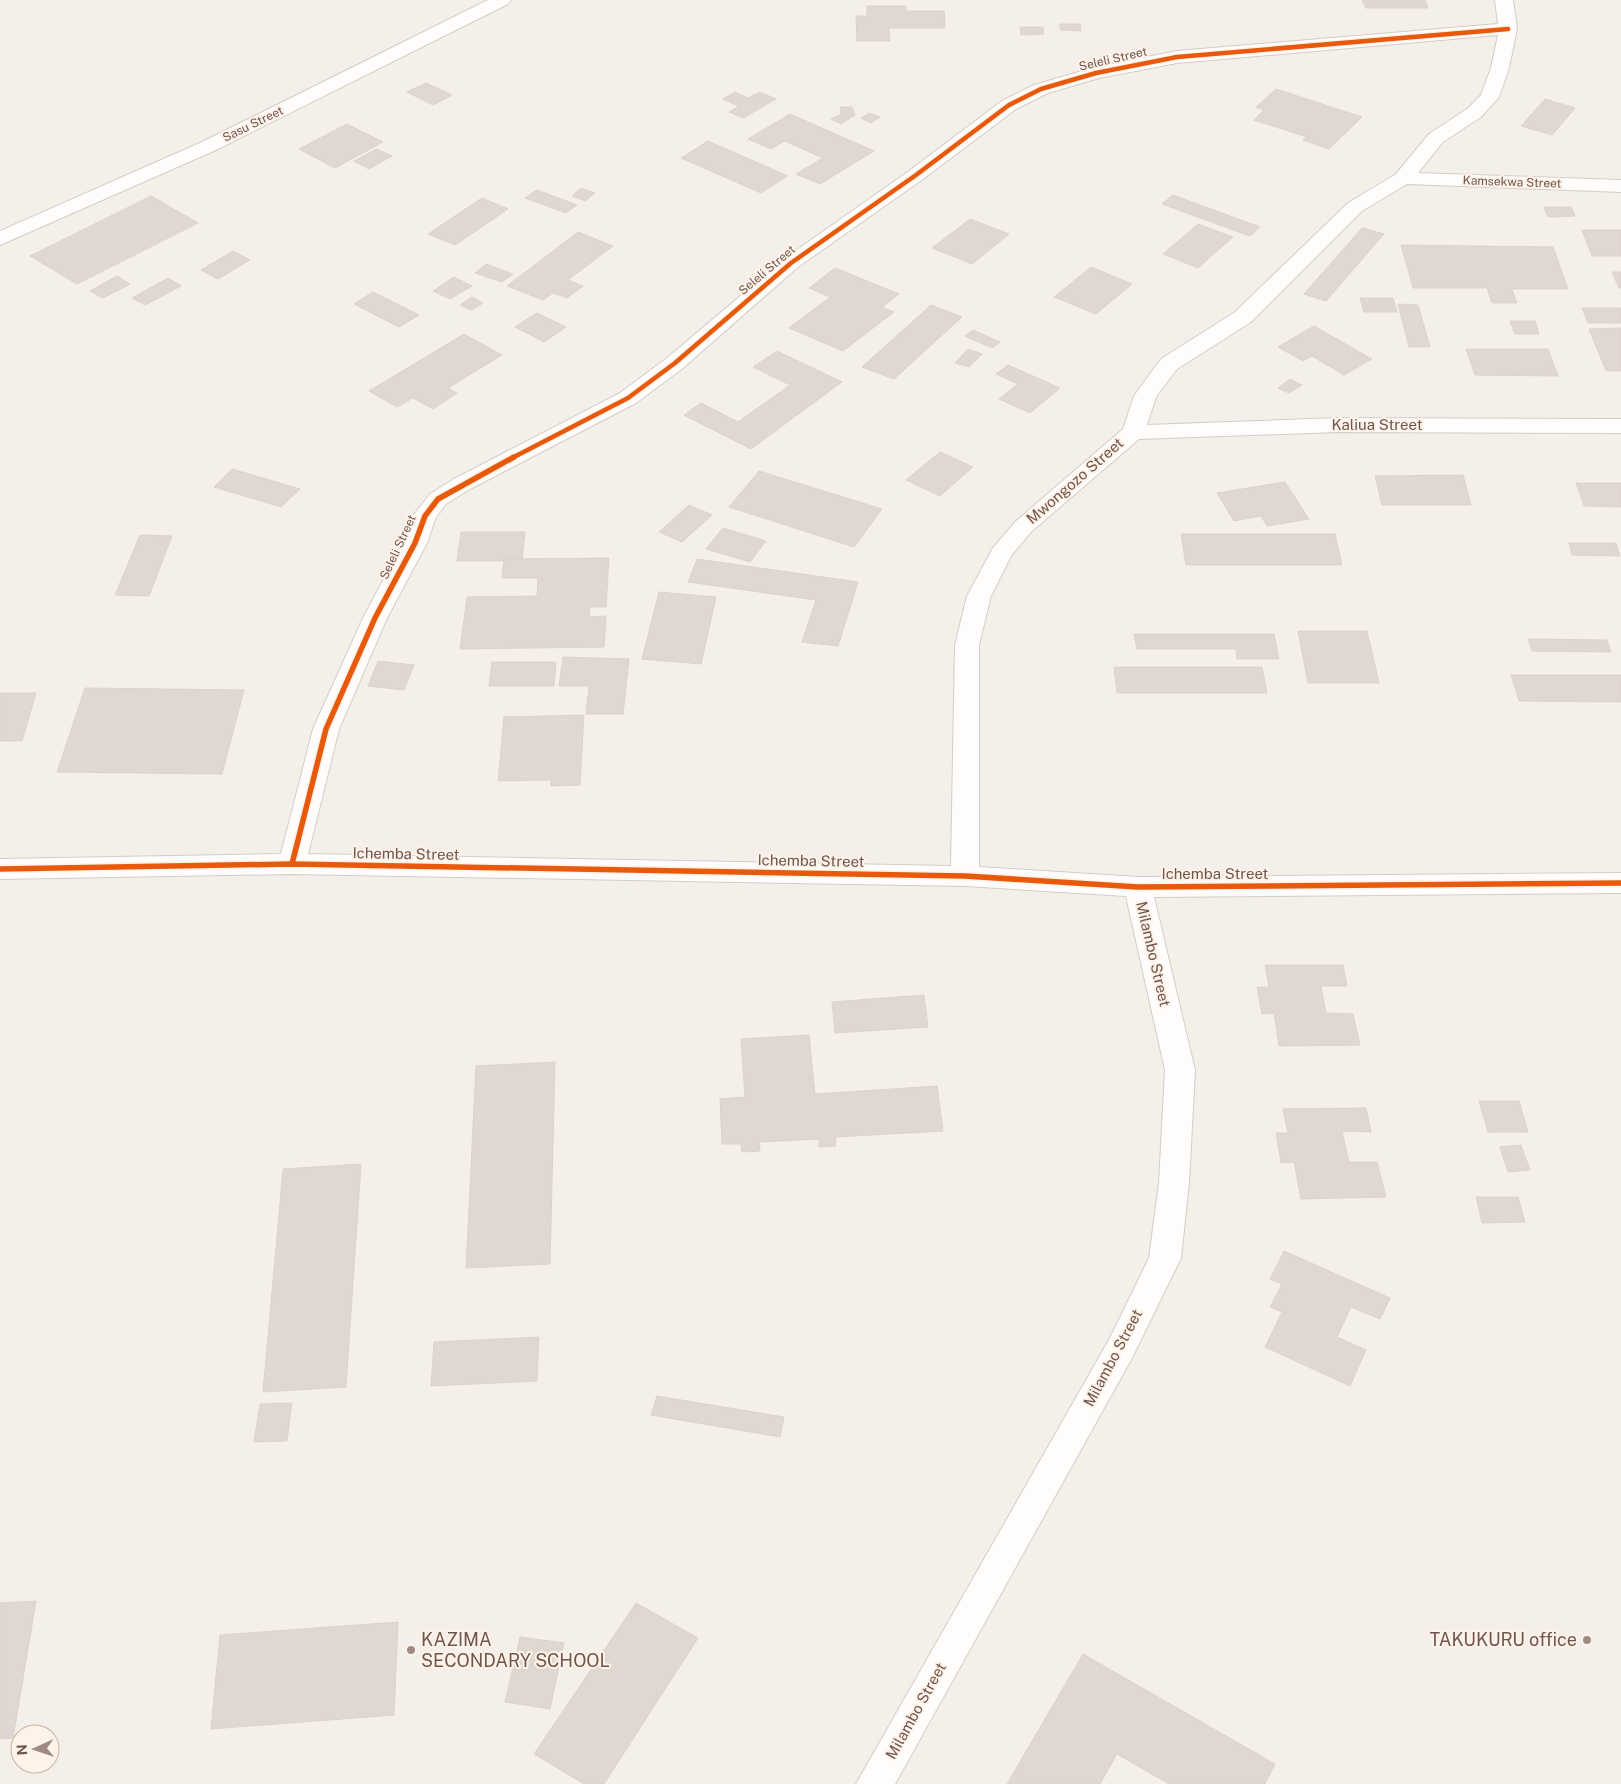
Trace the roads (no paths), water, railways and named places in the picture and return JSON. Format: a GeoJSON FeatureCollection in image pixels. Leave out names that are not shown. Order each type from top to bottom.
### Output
{"type":"FeatureCollection","features":[{"type":"Feature","properties":{"kind":"street","name":"Sasu Street"},"geometry":{"type":"LineString","coordinates":[[0,239],[209,146],[502,0]]}},
{"type":"Feature","properties":{"kind":"street","name":"Mwongozo Street"},"geometry":{"type":"LineString","coordinates":[[965,876],[967,646],[979,596],[1001,553],[1022,527],[1133,432],[1145,396],[1169,364],[1243,317],[1355,207],[1403,178],[1436,138],[1474,113],[1490,97],[1508,29],[1504,0]]}},
{"type":"Feature","properties":{"kind":"street","name":"Seleli Street"},"geometry":{"type":"LineString","coordinates":[[292,864],[326,729],[375,618],[415,543],[425,516],[438,499],[462,484],[628,398],[675,363],[792,264],[1009,105],[1040,89],[1086,75],[1177,57],[1508,29]]}},
{"type":"Feature","properties":{"kind":"street","name":"Kamsekwa Street"},"geometry":{"type":"LineString","coordinates":[[1403,178],[1621,186]]}},
{"type":"Feature","properties":{"kind":"street","name":"Kaliua Street"},"geometry":{"type":"LineString","coordinates":[[1133,432],[1338,425],[1621,426]]}},
{"type":"Feature","properties":{"kind":"street","name":"Ichemba Street"},"geometry":{"type":"LineString","coordinates":[[0,869],[292,864],[965,876],[1138,887],[1621,883]]}},
{"type":"Feature","properties":{"kind":"street","name":"Milambo Street"},"geometry":{"type":"LineString","coordinates":[[875,1784],[1116,1357],[1165,1258],[1174,1183],[1180,1070],[1138,887]]}},
{"type":"Feature","properties":{"kind":"place","name":"TAKUKURU office"},"geometry":{"type":"Point","coordinates":[1587,1640]}},
{"type":"Feature","properties":{"kind":"place","name":"KAZIMA SECONDARY SCHOOL"},"geometry":{"type":"Point","coordinates":[411,1650]}}]}
